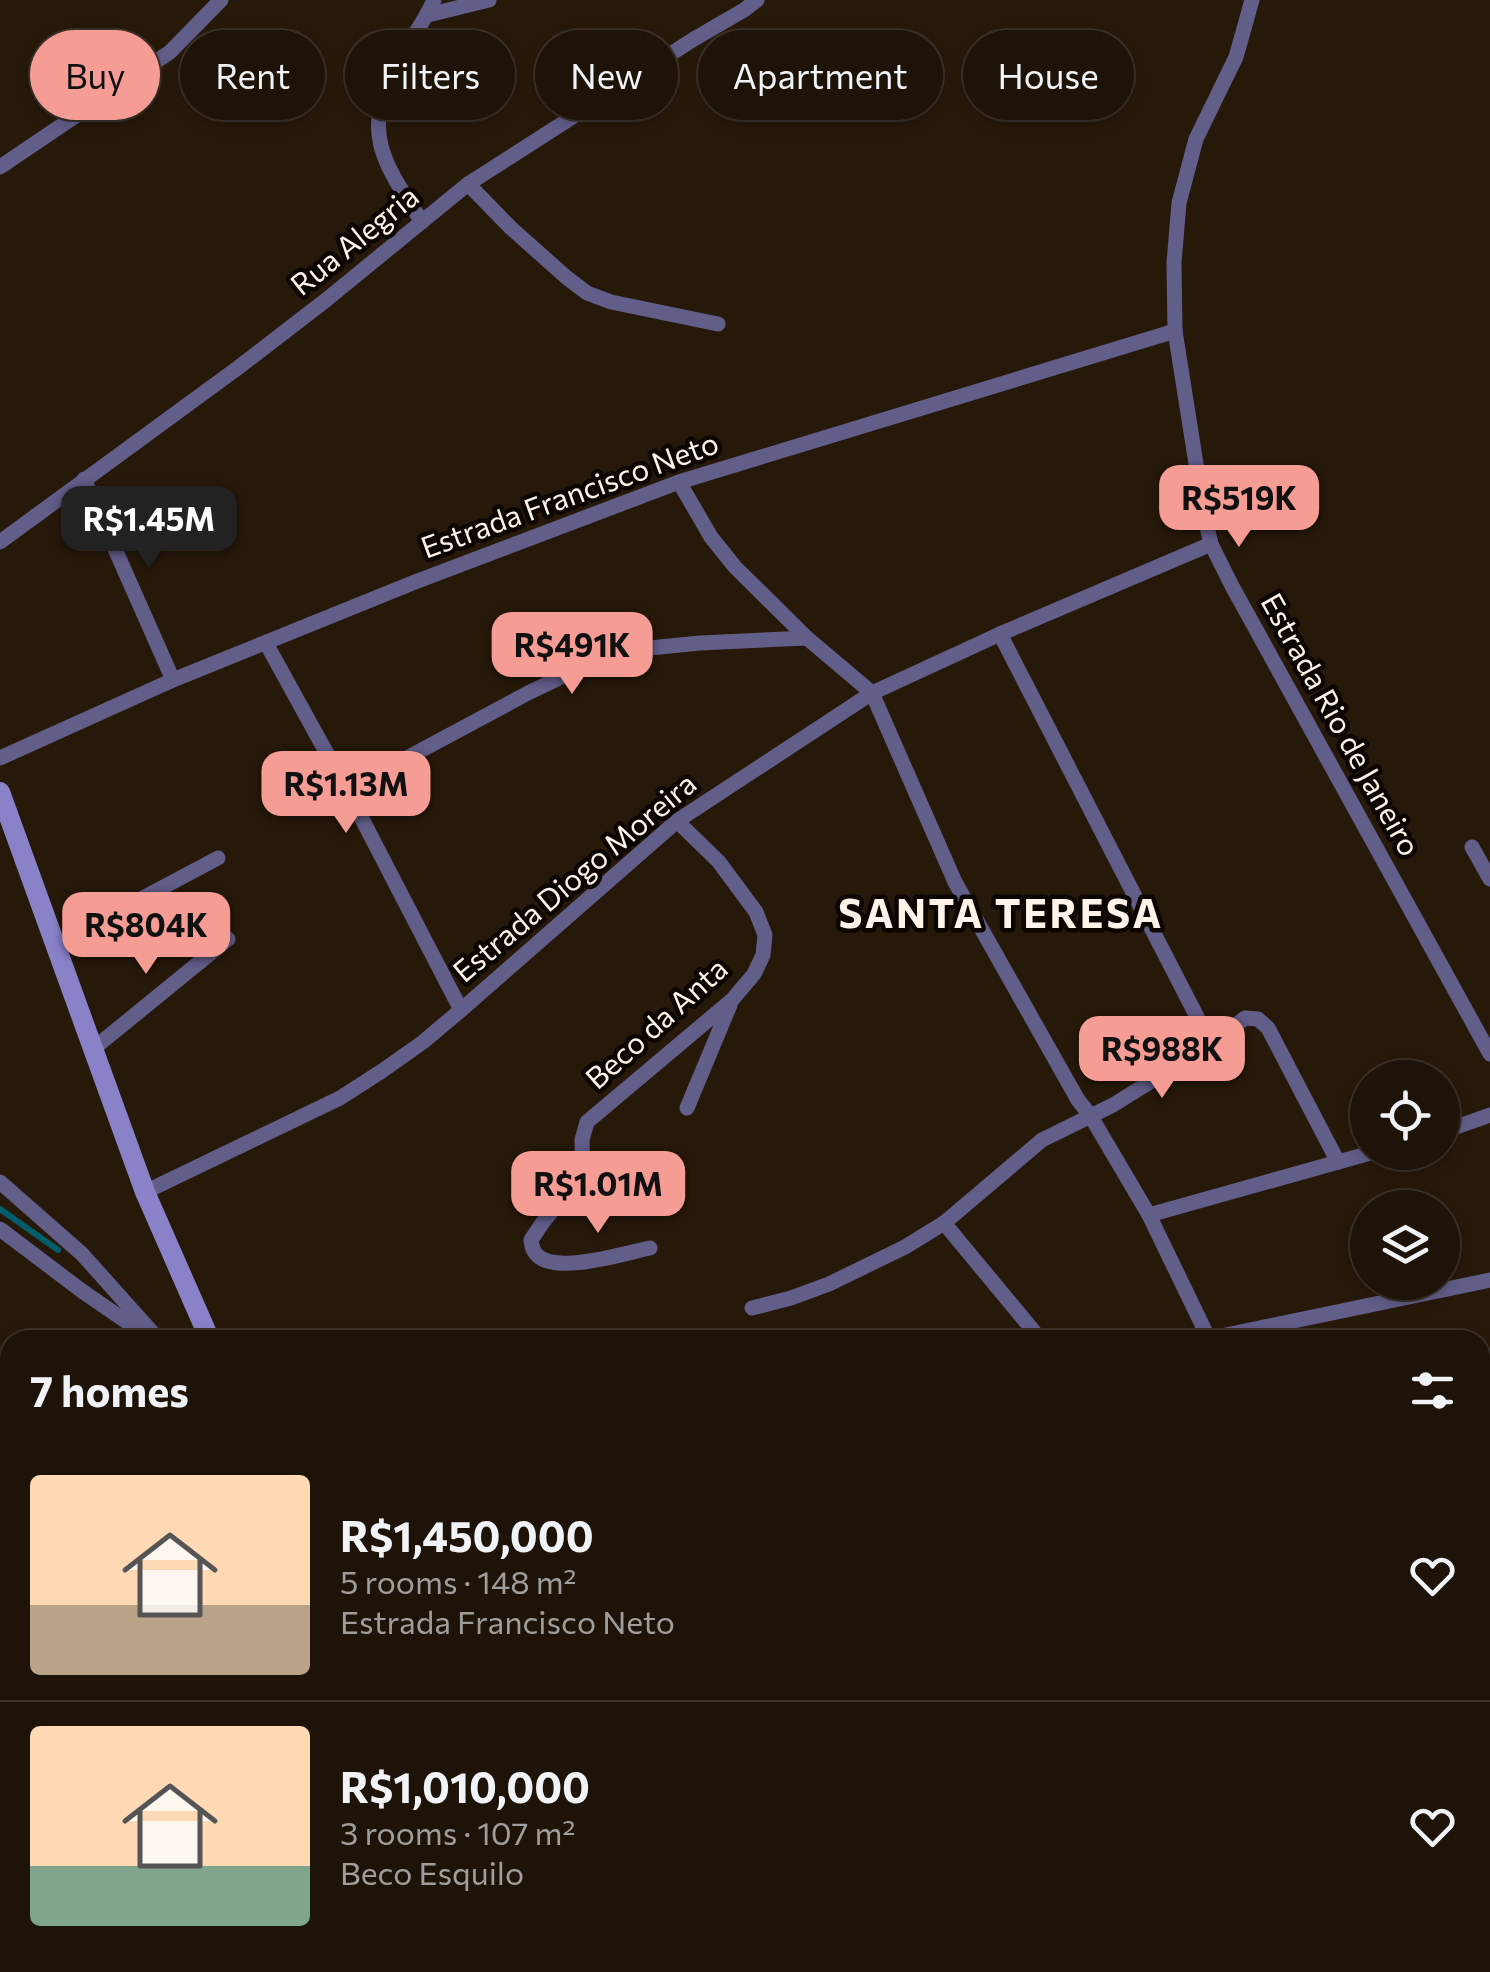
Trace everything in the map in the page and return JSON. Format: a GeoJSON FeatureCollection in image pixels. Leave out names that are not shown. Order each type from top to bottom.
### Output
{"type":"FeatureCollection","features":[{"type":"Feature","properties":{"kind":"street"},"geometry":{"type":"LineString","coordinates":[[0,167],[170,52],[222,0]]}},
{"type":"Feature","properties":{"kind":"street"},"geometry":{"type":"LineString","coordinates":[[422,222],[380,150],[378,126],[383,95],[431,7],[489,0]]}},
{"type":"Feature","properties":{"kind":"street","name":"Rua Alegria"},"geometry":{"type":"LineString","coordinates":[[0,542],[238,368],[468,184],[757,0]]}},
{"type":"Feature","properties":{"kind":"street","name":"Estrada Rio de Janeiro"},"geometry":{"type":"LineString","coordinates":[[1252,0],[1236,57],[1196,139],[1179,203],[1174,262],[1175,331],[1204,514],[1211,544],[1490,1054]]}},
{"type":"Feature","properties":{"kind":"street"},"geometry":{"type":"LineString","coordinates":[[468,184],[552,265],[587,292],[611,302],[718,324]]}},
{"type":"Feature","properties":{"kind":"street","name":"Estrada Francisco Neto"},"geometry":{"type":"LineString","coordinates":[[0,758],[173,680],[414,582],[679,482],[1175,331]]}},
{"type":"Feature","properties":{"kind":"street"},"geometry":{"type":"LineString","coordinates":[[84,479],[173,680]]}},
{"type":"Feature","properties":{"kind":"street"},"geometry":{"type":"LineString","coordinates":[[679,482],[711,537],[735,567],[807,638],[872,693],[956,882],[1078,1100],[1149,1215],[1201,1330]]}},
{"type":"Feature","properties":{"kind":"street","name":"Estrada Diogo Moreira"},"geometry":{"type":"LineString","coordinates":[[145,1192],[340,1098],[423,1042],[677,821],[872,693],[1211,544]]}},
{"type":"Feature","properties":{"kind":"street"},"geometry":{"type":"LineString","coordinates":[[1000,634],[1211,1044]]}},
{"type":"Feature","properties":{"kind":"street"},"geometry":{"type":"LineString","coordinates":[[347,790],[528,693],[629,650],[807,638]]}},
{"type":"Feature","properties":{"kind":"street"},"geometry":{"type":"LineString","coordinates":[[266,644],[462,1010]]}},
{"type":"Feature","properties":{"kind":"street"},"geometry":{"type":"LineString","coordinates":[[0,792],[145,1192],[206,1330]]}},
{"type":"Feature","properties":{"kind":"street","name":"Beco da Anta"},"geometry":{"type":"LineString","coordinates":[[650,1248],[568,1264],[538,1257],[531,1240],[584,1174],[582,1140],[588,1122],[732,1000],[754,974],[763,956],[765,935],[756,912],[719,862],[677,821]]}},
{"type":"Feature","properties":{"kind":"street"},"geometry":{"type":"LineString","coordinates":[[1472,846],[1490,879]]}},
{"type":"Feature","properties":{"kind":"street"},"geometry":{"type":"LineString","coordinates":[[56,944],[218,858]]}},
{"type":"Feature","properties":{"kind":"street"},"geometry":{"type":"LineString","coordinates":[[93,1049],[228,939]]}},
{"type":"Feature","properties":{"kind":"street"},"geometry":{"type":"LineString","coordinates":[[687,1108],[732,1000]]}},
{"type":"Feature","properties":{"kind":"street"},"geometry":{"type":"LineString","coordinates":[[752,1308],[828,1284],[905,1248],[944,1223],[1042,1140],[1113,1105],[1245,1018],[1258,1019],[1268,1028],[1338,1162]]}},
{"type":"Feature","properties":{"kind":"street"},"geometry":{"type":"LineString","coordinates":[[1460,1126],[1490,1115]]}},
{"type":"Feature","properties":{"kind":"street"},"geometry":{"type":"LineString","coordinates":[[1149,1215],[1350,1159]]}},
{"type":"Feature","properties":{"kind":"street"},"geometry":{"type":"LineString","coordinates":[[0,1182],[82,1254],[148,1330]]}},
{"type":"Feature","properties":{"kind":"street"},"geometry":{"type":"LineString","coordinates":[[944,1223],[1033,1330]]}},
{"type":"Feature","properties":{"kind":"street"},"geometry":{"type":"LineString","coordinates":[[0,1229],[142,1330]]}},
{"type":"Feature","properties":{"kind":"street"},"geometry":{"type":"LineString","coordinates":[[1248,1330],[1490,1280]]}},
{"type":"Feature","properties":{"kind":"waterway"},"geometry":{"type":"LineString","coordinates":[[0,1209],[58,1250]]}},
{"type":"Feature","properties":{"kind":"district","name":"SANTA TERESA"},"geometry":{"type":"Point","coordinates":[1001,914]}}]}
